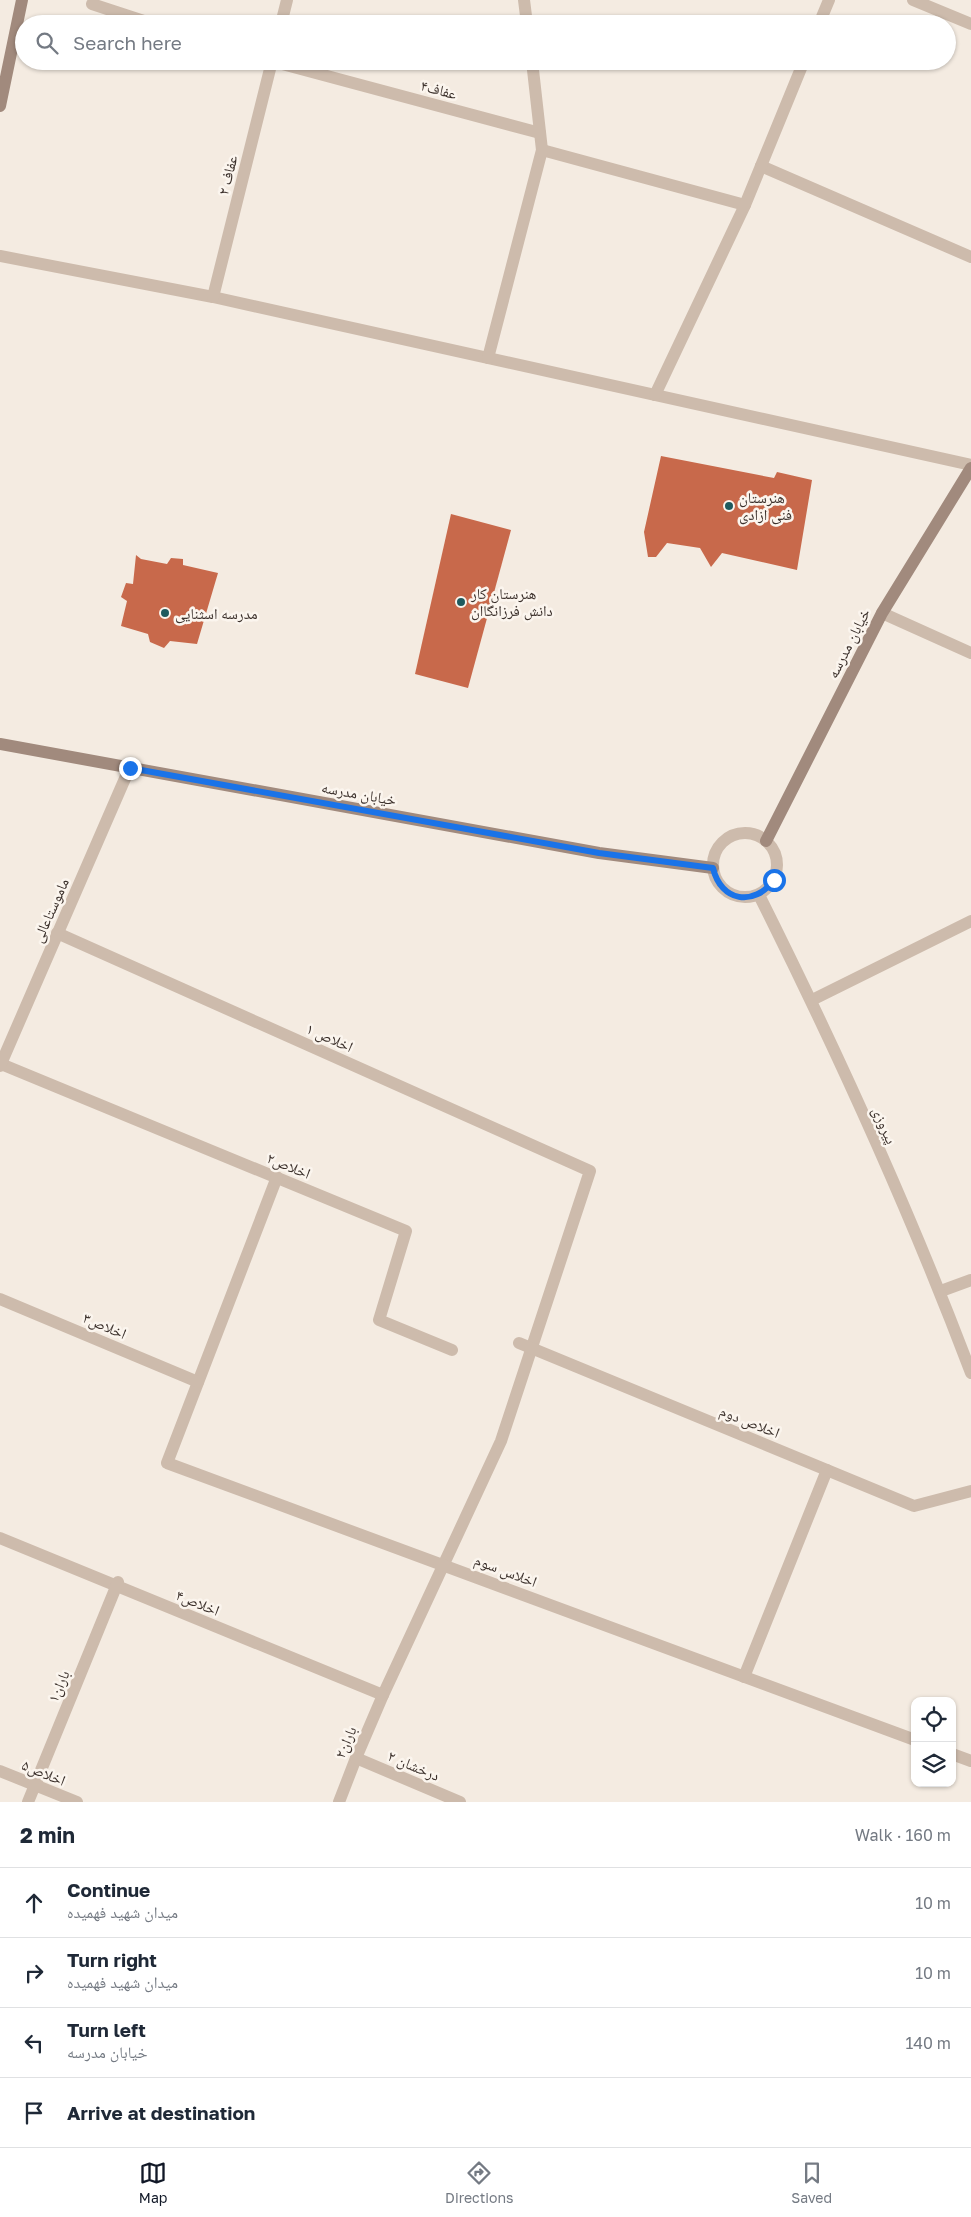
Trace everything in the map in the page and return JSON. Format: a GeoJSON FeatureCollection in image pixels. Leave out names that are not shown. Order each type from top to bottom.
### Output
{"type":"FeatureCollection","features":[{"type":"Feature","properties":{"kind":"main road"},"geometry":{"type":"LineString","coordinates":[[19,15],[22,0]]}},
{"type":"Feature","properties":{"kind":"main road"},"geometry":{"type":"LineString","coordinates":[[0,106],[15,34]]}},
{"type":"Feature","properties":{"kind":"main road","name":"خیابان مدرسه"},"geometry":{"type":"LineString","coordinates":[[766,841],[882,613],[971,466]]}},
{"type":"Feature","properties":{"kind":"main road","name":"خیابان مدرسه"},"geometry":{"type":"LineString","coordinates":[[0,744],[599,853],[713,868]]}},
{"type":"Feature","properties":{"kind":"street"},"geometry":{"type":"LineString","coordinates":[[283,15],[287,0]]}},
{"type":"Feature","properties":{"kind":"street"},"geometry":{"type":"LineString","coordinates":[[524,0],[526,15]]}},
{"type":"Feature","properties":{"kind":"street"},"geometry":{"type":"LineString","coordinates":[[823,15],[829,0]]}},
{"type":"Feature","properties":{"kind":"street"},"geometry":{"type":"LineString","coordinates":[[914,0],[950,15]]}},
{"type":"Feature","properties":{"kind":"street"},"geometry":{"type":"LineString","coordinates":[[92,4],[126,15]]}},
{"type":"Feature","properties":{"kind":"street"},"geometry":{"type":"LineString","coordinates":[[956,18],[971,24]]}},
{"type":"Feature","properties":{"kind":"street","name":"عفاف ۲"},"geometry":{"type":"LineString","coordinates":[[213,297],[270,70]]}},
{"type":"Feature","properties":{"kind":"street","name":"عفاف۴"},"geometry":{"type":"LineString","coordinates":[[306,70],[540,133]]}},
{"type":"Feature","properties":{"kind":"street"},"geometry":{"type":"LineString","coordinates":[[488,358],[542,150],[533,70]]}},
{"type":"Feature","properties":{"kind":"street"},"geometry":{"type":"LineString","coordinates":[[655,394],[745,205],[800,70]]}},
{"type":"Feature","properties":{"kind":"street"},"geometry":{"type":"LineString","coordinates":[[542,150],[745,205]]}},
{"type":"Feature","properties":{"kind":"street"},"geometry":{"type":"LineString","coordinates":[[760,166],[971,257]]}},
{"type":"Feature","properties":{"kind":"street"},"geometry":{"type":"LineString","coordinates":[[0,256],[213,297],[655,394],[971,466]]}},
{"type":"Feature","properties":{"kind":"street"},"geometry":{"type":"LineString","coordinates":[[882,613],[971,653]]}},
{"type":"Feature","properties":{"kind":"street","name":"ماموستاعالی"},"geometry":{"type":"LineString","coordinates":[[0,1065],[130,768]]}},
{"type":"Feature","properties":{"kind":"street"},"geometry":{"type":"LineString","coordinates":[[746,833],[757,835],[766,841],[774,849],[777,859],[777,870],[774,880],[759,894],[749,897],[739,897],[721,887],[715,878],[714,858],[718,848],[726,839],[746,833]]}},
{"type":"Feature","properties":{"kind":"street","name":"پیروزی"},"geometry":{"type":"LineString","coordinates":[[759,894],[812,1000],[940,1291],[971,1373]]}},
{"type":"Feature","properties":{"kind":"street"},"geometry":{"type":"LineString","coordinates":[[812,1000],[971,921]]}},
{"type":"Feature","properties":{"kind":"street","name":"اخلاص ۱"},"geometry":{"type":"LineString","coordinates":[[57,933],[590,1171]]}},
{"type":"Feature","properties":{"kind":"street","name":"اخلاص۲"},"geometry":{"type":"LineString","coordinates":[[0,1065],[406,1230],[379,1320],[452,1350]]}},
{"type":"Feature","properties":{"kind":"street","name":"باران۲"},"geometry":{"type":"LineString","coordinates":[[339,1802],[383,1696],[502,1442],[590,1171]]}},
{"type":"Feature","properties":{"kind":"street"},"geometry":{"type":"LineString","coordinates":[[198,1382],[277,1177]]}},
{"type":"Feature","properties":{"kind":"street"},"geometry":{"type":"LineString","coordinates":[[940,1291],[971,1280]]}},
{"type":"Feature","properties":{"kind":"street","name":"اخلاص۳"},"geometry":{"type":"LineString","coordinates":[[0,1299],[198,1382]]}},
{"type":"Feature","properties":{"kind":"street","name":"اخلاص دوم"},"geometry":{"type":"LineString","coordinates":[[519,1343],[914,1506],[971,1491]]}},
{"type":"Feature","properties":{"kind":"street","name":"اخلاس سوم"},"geometry":{"type":"LineString","coordinates":[[198,1382],[167,1463],[911,1739]]}},
{"type":"Feature","properties":{"kind":"street"},"geometry":{"type":"LineString","coordinates":[[744,1677],[826,1470]]}},
{"type":"Feature","properties":{"kind":"street","name":"اخلاص۴"},"geometry":{"type":"LineString","coordinates":[[0,1538],[117,1584],[383,1696]]}},
{"type":"Feature","properties":{"kind":"street","name":"باران۱"},"geometry":{"type":"LineString","coordinates":[[28,1802],[117,1584]]}},
{"type":"Feature","properties":{"kind":"street"},"geometry":{"type":"LineString","coordinates":[[956,1755],[971,1761]]}},
{"type":"Feature","properties":{"kind":"street","name":"درخشان ۲"},"geometry":{"type":"LineString","coordinates":[[356,1758],[460,1802]]}},
{"type":"Feature","properties":{"kind":"street","name":"اخلاص۵"},"geometry":{"type":"LineString","coordinates":[[0,1771],[77,1802]]}},
{"type":"Feature","properties":{"kind":"building","name":"هنرستان فنی ازادی"},"geometry":{"type":"Polygon","coordinates":[[[661,456],[774,478],[777,472],[812,480],[797,570],[722,553],[711,567],[700,548],[667,543],[656,557],[648,557],[644,532],[661,456]]]}},
{"type":"Feature","properties":{"kind":"building","name":"هنرستان کار دانش فرزانگاان"},"geometry":{"type":"Polygon","coordinates":[[[451,514],[511,530],[468,688],[415,674],[451,514]]]}},
{"type":"Feature","properties":{"kind":"building","name":"مدرسه اسثنایی"},"geometry":{"type":"Polygon","coordinates":[[[136,555],[141,559],[167,564],[171,558],[183,559],[183,565],[218,573],[197,644],[170,641],[164,648],[150,642],[148,634],[121,626],[127,601],[121,597],[126,583],[133,584],[136,555]]]}},
{"type":"Feature","properties":{"kind":"place","name":"هنرستان فنی ازادی"},"geometry":{"type":"Point","coordinates":[729,506]}},
{"type":"Feature","properties":{"kind":"place","name":"هنرستان کار دانش فرزانگاان"},"geometry":{"type":"Point","coordinates":[461,602]}},
{"type":"Feature","properties":{"kind":"place","name":"مدرسه اسثنایی"},"geometry":{"type":"Point","coordinates":[165,613]}},
{"type":"Feature","properties":{"kind":"route"},"geometry":{"type":"LineString","coordinates":[[130,768],[599,853],[713,868],[715,878],[721,887],[739,897],[759,894],[768,888],[774,880]]}}]}
